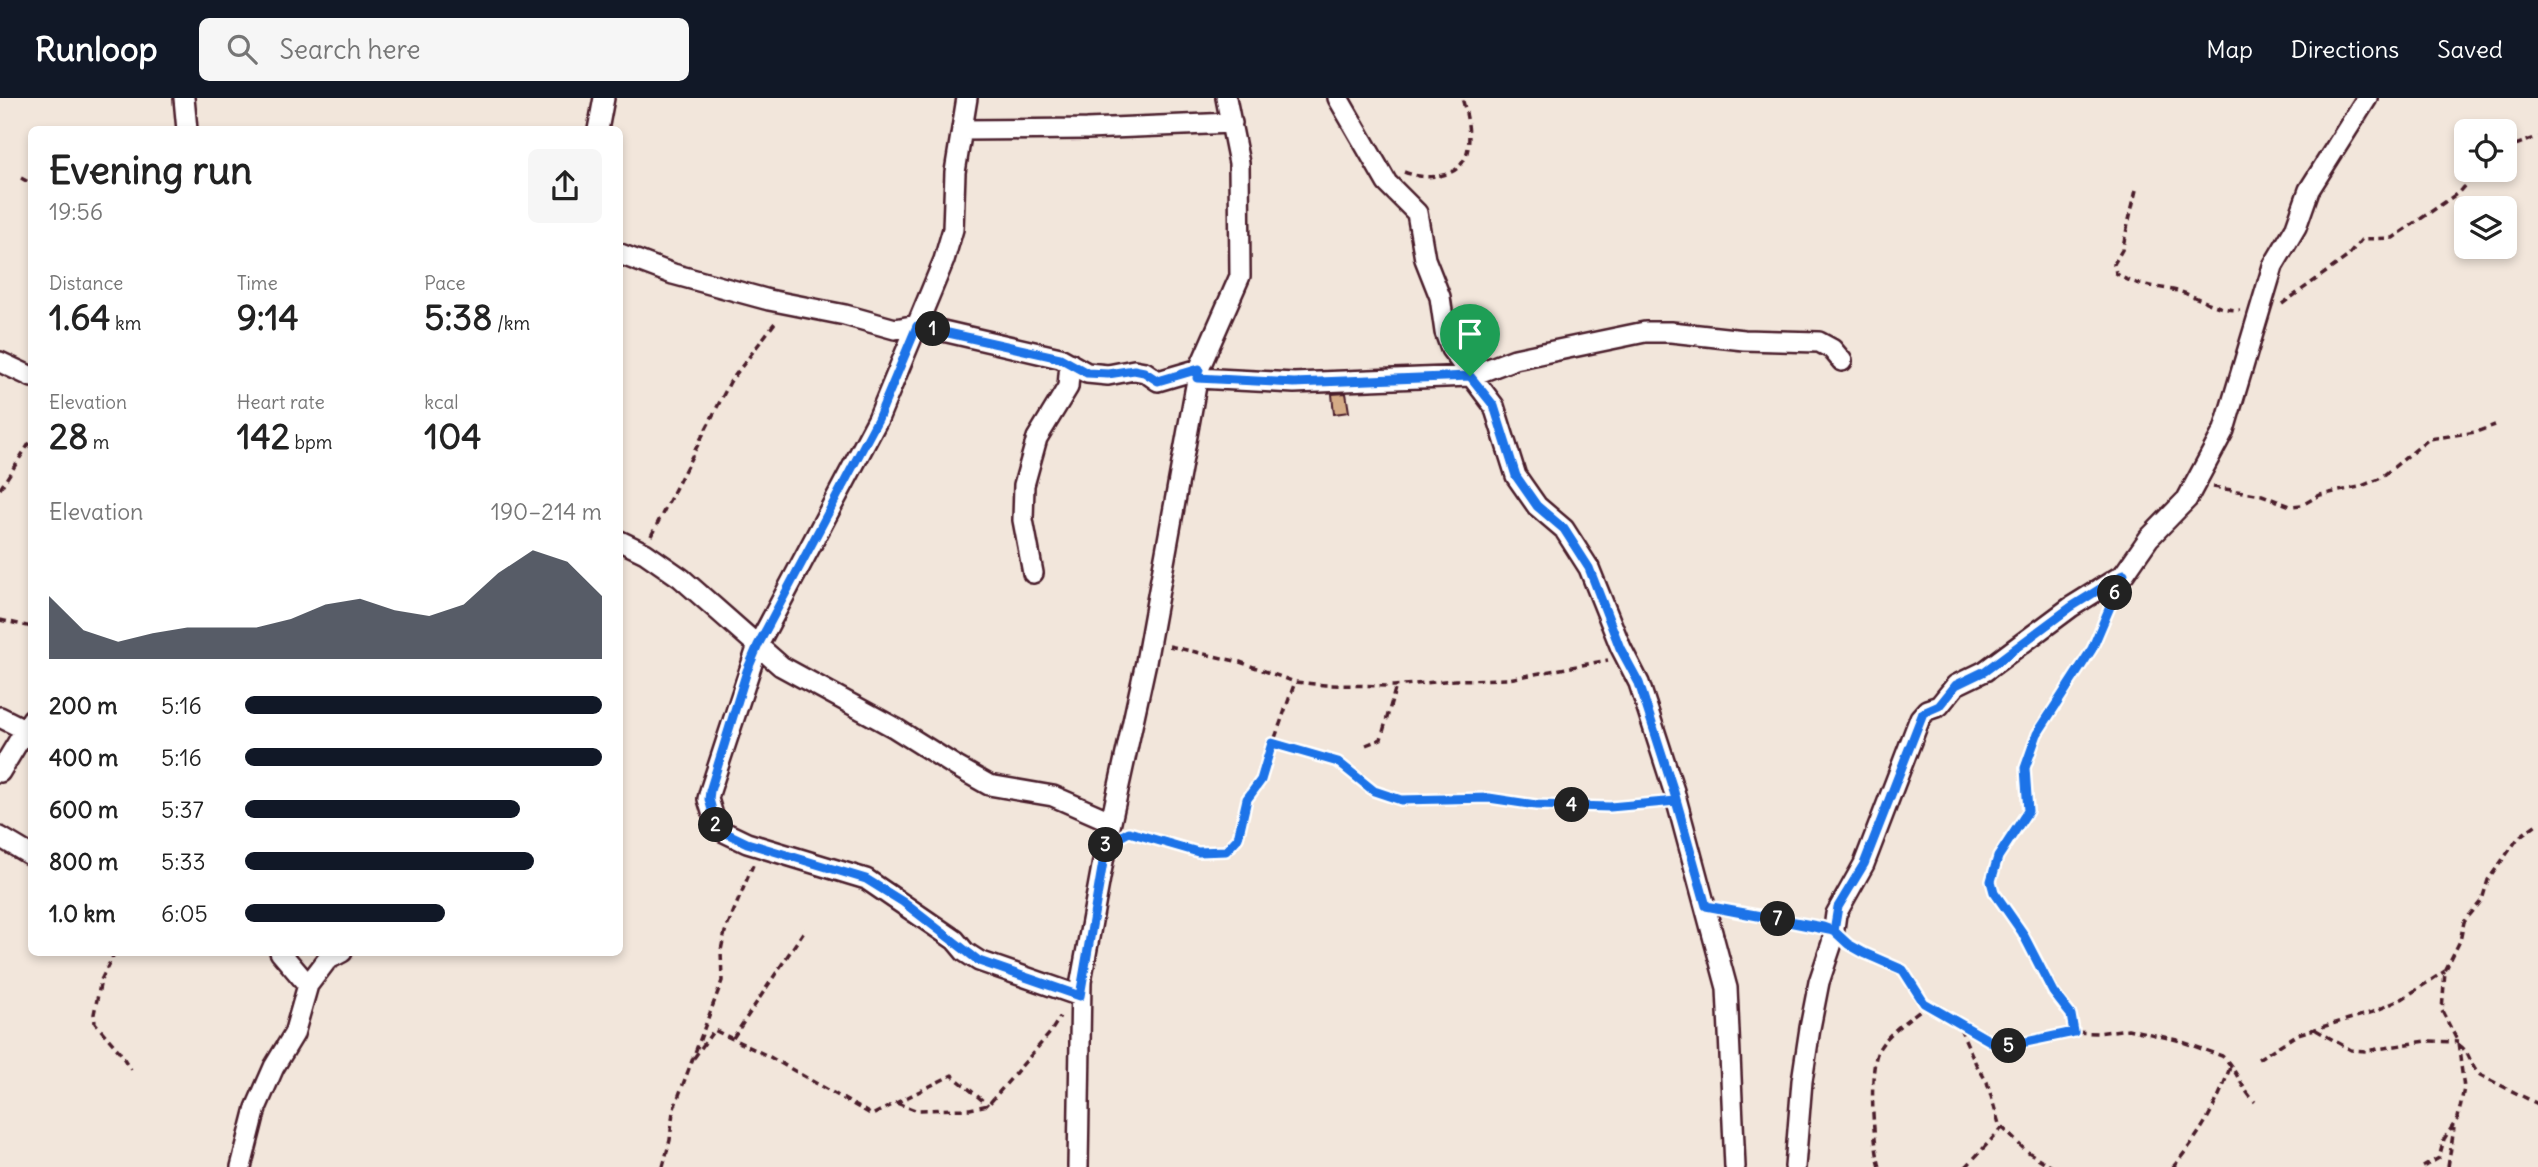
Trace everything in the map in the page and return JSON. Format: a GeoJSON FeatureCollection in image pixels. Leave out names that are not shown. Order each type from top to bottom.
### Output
{"type":"FeatureCollection","features":[{"type":"Feature","properties":{"kind":"street"},"geometry":{"type":"LineString","coordinates":[[184,98],[187,126]]}},
{"type":"Feature","properties":{"kind":"street"},"geometry":{"type":"LineString","coordinates":[[599,126],[604,98]]}},
{"type":"Feature","properties":{"kind":"street"},"geometry":{"type":"LineString","coordinates":[[967,98],[956,172],[953,229],[944,260],[878,419],[758,645],[747,671],[709,799],[716,825],[724,832],[758,846],[866,879],[934,925],[979,961],[1078,995]]}},
{"type":"Feature","properties":{"kind":"street"},"geometry":{"type":"LineString","coordinates":[[1078,1167],[1078,995],[1110,821],[1150,642],[1198,373],[1240,276],[1239,163],[1226,98]]}},
{"type":"Feature","properties":{"kind":"street"},"geometry":{"type":"LineString","coordinates":[[1338,98],[1387,183],[1417,213],[1424,259],[1440,298],[1445,332],[1451,349],[1494,406],[1516,476],[1537,506],[1564,529],[1589,568],[1639,683],[1706,906],[1729,1003],[1735,1167]]}},
{"type":"Feature","properties":{"kind":"street"},"geometry":{"type":"LineString","coordinates":[[1795,1167],[1802,1081],[1810,1028],[1838,907],[1864,864],[1923,713],[1939,706],[1956,685],[1985,671],[2071,607],[2124,574],[2149,538],[2186,500],[2224,430],[2268,307],[2273,266],[2296,228],[2309,190],[2367,98]]}},
{"type":"Feature","properties":{"kind":"street"},"geometry":{"type":"LineString","coordinates":[[962,130],[1087,130],[1232,122]]}},
{"type":"Feature","properties":{"kind":"street"},"geometry":{"type":"LineString","coordinates":[[623,255],[698,282],[845,315],[890,328],[917,326],[971,336],[1070,363],[1087,373],[1108,374],[1134,370],[1144,372],[1158,381],[1198,373],[1294,383],[1470,376],[1515,359],[1645,332],[1744,340],[1819,342],[1832,349],[1842,361]]}},
{"type":"Feature","properties":{"kind":"street"},"geometry":{"type":"LineString","coordinates":[[0,362],[28,375]]}},
{"type":"Feature","properties":{"kind":"street"},"geometry":{"type":"LineString","coordinates":[[1033,573],[1023,520],[1024,485],[1037,438],[1069,387],[1070,363]]}},
{"type":"Feature","properties":{"kind":"street"},"geometry":{"type":"LineString","coordinates":[[625,544],[645,553],[681,578],[781,666],[895,728],[989,785],[1053,796],[1110,821]]}},
{"type":"Feature","properties":{"kind":"street"},"geometry":{"type":"LineString","coordinates":[[0,717],[28,728]]}},
{"type":"Feature","properties":{"kind":"street"},"geometry":{"type":"LineString","coordinates":[[0,772],[28,730]]}},
{"type":"Feature","properties":{"kind":"street"},"geometry":{"type":"LineString","coordinates":[[0,837],[28,854]]}},
{"type":"Feature","properties":{"kind":"street"},"geometry":{"type":"LineString","coordinates":[[283,956],[308,985]]}},
{"type":"Feature","properties":{"kind":"street"},"geometry":{"type":"LineString","coordinates":[[241,1167],[256,1108],[274,1067],[294,1034],[308,985],[327,960],[334,956]]}},
{"type":"Feature","properties":{"kind":"path"},"geometry":{"type":"LineString","coordinates":[[1373,160],[1413,176],[1430,178],[1453,173],[1464,163],[1469,148],[1462,98]]}},
{"type":"Feature","properties":{"kind":"path"},"geometry":{"type":"LineString","coordinates":[[2517,144],[2538,137]]}},
{"type":"Feature","properties":{"kind":"path"},"geometry":{"type":"LineString","coordinates":[[21,178],[28,182]]}},
{"type":"Feature","properties":{"kind":"path"},"geometry":{"type":"LineString","coordinates":[[2136,190],[2122,250],[2113,264],[2116,273],[2157,288],[2183,292],[2223,308],[2247,309],[2268,307],[2290,296],[2347,257],[2362,239],[2393,238],[2458,193],[2468,182]]}},
{"type":"Feature","properties":{"kind":"path"},"geometry":{"type":"LineString","coordinates":[[625,544],[653,535],[674,488],[730,382],[771,326],[794,305]]}},
{"type":"Feature","properties":{"kind":"path"},"geometry":{"type":"LineString","coordinates":[[2186,500],[2204,489],[2213,487],[2262,495],[2290,506],[2302,505],[2325,493],[2359,487],[2379,479],[2429,439],[2476,432],[2495,425]]}},
{"type":"Feature","properties":{"kind":"path"},"geometry":{"type":"LineString","coordinates":[[0,489],[28,445]]}},
{"type":"Feature","properties":{"kind":"path"},"geometry":{"type":"LineString","coordinates":[[2074,1032],[2071,1015],[2053,992],[2022,932],[1994,892],[1991,881],[1998,857],[2028,811],[2025,768],[2037,734],[2092,649],[2124,574]]}},
{"type":"Feature","properties":{"kind":"path"},"geometry":{"type":"LineString","coordinates":[[0,620],[28,626]]}},
{"type":"Feature","properties":{"kind":"path"},"geometry":{"type":"LineString","coordinates":[[1150,642],[1240,662],[1295,682],[1325,685],[1396,686],[1455,680],[1509,680],[1625,656]]}},
{"type":"Feature","properties":{"kind":"path"},"geometry":{"type":"LineString","coordinates":[[1106,845],[1129,832],[1198,852],[1226,851],[1238,838],[1247,799],[1261,780],[1295,682]]}},
{"type":"Feature","properties":{"kind":"path"},"geometry":{"type":"LineString","coordinates":[[1366,744],[1381,739],[1396,686]]}},
{"type":"Feature","properties":{"kind":"path"},"geometry":{"type":"LineString","coordinates":[[1272,743],[1338,762],[1374,791],[1401,800],[1489,798],[1536,805],[1610,807],[1676,801]]}},
{"type":"Feature","properties":{"kind":"path"},"geometry":{"type":"LineString","coordinates":[[2448,1167],[2464,1088],[2459,1044],[2442,1011],[2445,971],[2460,942],[2464,922],[2482,900],[2488,880],[2525,830],[2538,823]]}},
{"type":"Feature","properties":{"kind":"path"},"geometry":{"type":"LineString","coordinates":[[663,1167],[670,1140],[673,1111],[722,981],[721,950],[725,932],[746,886],[758,846]]}},
{"type":"Feature","properties":{"kind":"path"},"geometry":{"type":"LineString","coordinates":[[1706,906],[1834,931],[1848,944],[1903,970],[1927,1005],[1959,1026],[2003,1047],[2074,1032],[2140,1030],[2212,1051],[2231,1064],[2243,1090],[2255,1102]]}},
{"type":"Feature","properties":{"kind":"path"},"geometry":{"type":"LineString","coordinates":[[733,1038],[806,928]]}},
{"type":"Feature","properties":{"kind":"path"},"geometry":{"type":"LineString","coordinates":[[113,956],[101,980],[94,1014],[95,1023],[131,1070]]}},
{"type":"Feature","properties":{"kind":"path"},"geometry":{"type":"LineString","coordinates":[[2258,1059],[2298,1034],[2373,1012],[2402,999],[2445,971]]}},
{"type":"Feature","properties":{"kind":"path"},"geometry":{"type":"LineString","coordinates":[[897,1103],[915,1110],[980,1108],[988,1105],[1051,1033],[1078,995]]}},
{"type":"Feature","properties":{"kind":"path"},"geometry":{"type":"LineString","coordinates":[[1880,1167],[1872,1081],[1876,1056],[1885,1042],[1927,1005]]}},
{"type":"Feature","properties":{"kind":"path"},"geometry":{"type":"LineString","coordinates":[[1959,1026],[1987,1082],[2002,1128],[2025,1150],[2052,1167]]}},
{"type":"Feature","properties":{"kind":"path"},"geometry":{"type":"LineString","coordinates":[[694,1058],[714,1030],[872,1115],[952,1075],[988,1105]]}},
{"type":"Feature","properties":{"kind":"path"},"geometry":{"type":"LineString","coordinates":[[2316,1030],[2351,1050],[2366,1051],[2426,1041],[2459,1044],[2467,1051],[2475,1072],[2538,1104]]}},
{"type":"Feature","properties":{"kind":"path"},"geometry":{"type":"LineString","coordinates":[[2173,1167],[2206,1124],[2222,1093],[2231,1064]]}},
{"type":"Feature","properties":{"kind":"path"},"geometry":{"type":"LineString","coordinates":[[2423,1167],[2439,1158],[2444,1139],[2455,1126]]}},
{"type":"Feature","properties":{"kind":"path"},"geometry":{"type":"LineString","coordinates":[[1966,1167],[2002,1128]]}},
{"type":"Feature","properties":{"kind":"building"},"geometry":{"type":"Polygon","coordinates":[[[1346,393],[1349,412],[1334,414],[1332,394],[1346,393]]]}},
{"type":"Feature","properties":{"kind":"route"},"geometry":{"type":"LineString","coordinates":[[1470,376],[1378,382],[1294,383],[1197,378],[1199,369],[1158,381],[1144,372],[1134,370],[1098,375],[1087,373],[1060,358],[917,326],[878,419],[822,520],[747,671],[710,791],[709,799],[716,825],[747,843],[834,867],[866,879],[903,902],[979,961],[1080,996],[1106,845],[1129,832],[1198,852],[1226,851],[1238,838],[1247,799],[1261,780],[1272,743],[1338,762],[1374,791],[1401,800],[1469,797],[1536,805],[1610,807],[1676,801],[1696,880],[1706,906],[1823,927],[1834,931],[1848,944],[1864,953],[1898,966],[1924,1003],[1959,1026],[1997,1045],[2003,1047],[2074,1032],[2071,1015],[2053,992],[2022,932],[1994,892],[1991,881],[1998,857],[2028,811],[2025,768],[2037,734],[2092,649],[2124,574],[2071,607],[1985,671],[1956,685],[1944,702],[1923,713],[1864,864],[1838,907],[1834,931],[1706,906],[1696,880],[1674,792],[1639,683],[1620,648],[1589,568],[1564,529],[1530,499],[1516,476],[1494,406],[1470,376]]}}]}
